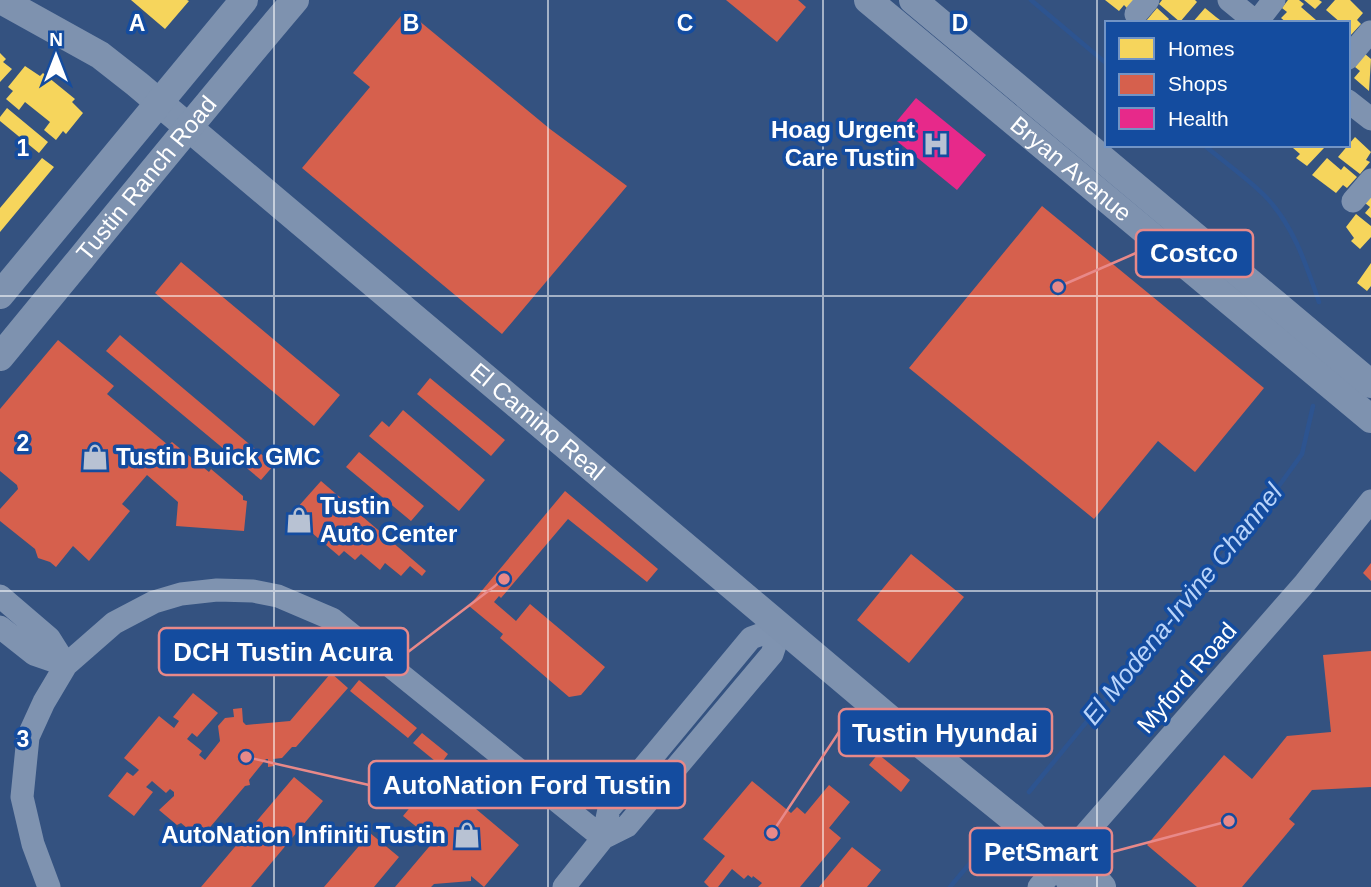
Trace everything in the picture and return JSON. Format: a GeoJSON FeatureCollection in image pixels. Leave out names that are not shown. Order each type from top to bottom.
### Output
{"type":"FeatureCollection","features":[{"type":"Feature","properties":{"kind":"main road","name":"El Camino Real"},"geometry":{"type":"LineString","coordinates":[[1,0],[100,55],[159,102],[901,728],[1032,834],[1060,862],[1073,887]]}},
{"type":"Feature","properties":{"kind":"main road","name":"Tustin Ranch Road"},"geometry":{"type":"LineString","coordinates":[[0,295],[244,0]]}},
{"type":"Feature","properties":{"kind":"main road","name":"Tustin Ranch Road"},"geometry":{"type":"LineString","coordinates":[[0,357],[295,0]]}},
{"type":"Feature","properties":{"kind":"main road","name":"Bryan Avenue"},"geometry":{"type":"LineString","coordinates":[[868,0],[1371,419]]}},
{"type":"Feature","properties":{"kind":"main road","name":"Bryan Avenue"},"geometry":{"type":"LineString","coordinates":[[913,0],[1371,384]]}},
{"type":"Feature","properties":{"kind":"main road","name":"El Camino Real"},"geometry":{"type":"LineString","coordinates":[[1060,862],[1096,880],[1102,887]]}},
{"type":"Feature","properties":{"kind":"street"},"geometry":{"type":"LineString","coordinates":[[1228,0],[1254,21]]}},
{"type":"Feature","properties":{"kind":"street"},"geometry":{"type":"LineString","coordinates":[[1258,21],[1275,0]]}},
{"type":"Feature","properties":{"kind":"street"},"geometry":{"type":"LineString","coordinates":[[1350,56],[1370,32]]}},
{"type":"Feature","properties":{"kind":"street"},"geometry":{"type":"LineString","coordinates":[[1350,103],[1371,119]]}},
{"type":"Feature","properties":{"kind":"street"},"geometry":{"type":"LineString","coordinates":[[1353,201],[1371,180]]}},
{"type":"Feature","properties":{"kind":"street","name":"Myford Road"},"geometry":{"type":"LineString","coordinates":[[1039,887],[1306,583],[1371,501]]}},
{"type":"Feature","properties":{"kind":"street"},"geometry":{"type":"LineString","coordinates":[[49,887],[33,844],[22,796],[28,737],[44,702],[66,665],[114,623],[154,602],[181,594],[218,590],[253,591],[278,596],[309,608],[347,630],[603,838]]}},
{"type":"Feature","properties":{"kind":"street"},"geometry":{"type":"LineString","coordinates":[[0,596],[49,639],[66,665]]}},
{"type":"Feature","properties":{"kind":"street"},"geometry":{"type":"LineString","coordinates":[[0,627],[34,654],[66,665]]}},
{"type":"Feature","properties":{"kind":"street"},"geometry":{"type":"LineString","coordinates":[[564,887],[603,838],[628,826],[772,654],[781,627]]}},
{"type":"Feature","properties":{"kind":"building: Homes"},"geometry":{"type":"Polygon","coordinates":[[[131,0],[187,0],[189,1],[165,29],[131,0]]]}},
{"type":"Feature","properties":{"kind":"building: Homes"},"geometry":{"type":"Polygon","coordinates":[[[1105,0],[1134,0],[1127,8],[1124,5],[1119,11],[1105,0]]]}},
{"type":"Feature","properties":{"kind":"building: Homes"},"geometry":{"type":"Polygon","coordinates":[[[1162,0],[1197,2],[1181,21],[1159,4],[1162,0]]]}},
{"type":"Feature","properties":{"kind":"building: Homes"},"geometry":{"type":"Polygon","coordinates":[[[1288,0],[1299,0],[1304,4],[1301,7],[1316,20],[1285,21],[1281,18],[1287,12],[1282,8],[1288,0]]]}},
{"type":"Feature","properties":{"kind":"building: Homes"},"geometry":{"type":"Polygon","coordinates":[[[1304,0],[1319,0],[1322,2],[1315,9],[1304,0]]]}},
{"type":"Feature","properties":{"kind":"building: Homes"},"geometry":{"type":"Polygon","coordinates":[[[1335,0],[1350,0],[1363,13],[1357,20],[1361,24],[1350,36],[1350,21],[1339,21],[1326,10],[1335,0]]]}},
{"type":"Feature","properties":{"kind":"building: Homes"},"geometry":{"type":"Polygon","coordinates":[[[1157,8],[1169,19],[1168,21],[1146,21],[1157,8]]]}},
{"type":"Feature","properties":{"kind":"building: Homes"},"geometry":{"type":"Polygon","coordinates":[[[1205,8],[1221,21],[1194,21],[1205,8]]]}},
{"type":"Feature","properties":{"kind":"building: Homes"},"geometry":{"type":"Polygon","coordinates":[[[0,53],[6,59],[3,62],[12,69],[0,82],[0,53]]]}},
{"type":"Feature","properties":{"kind":"building: Homes"},"geometry":{"type":"Polygon","coordinates":[[[1365,54],[1371,59],[1369,91],[1354,78],[1360,71],[1355,67],[1365,54]]]}},
{"type":"Feature","properties":{"kind":"building: Homes"},"geometry":{"type":"Polygon","coordinates":[[[25,66],[40,76],[43,73],[75,99],[72,102],[83,113],[66,134],[63,131],[56,140],[44,130],[50,122],[25,102],[19,110],[6,99],[13,91],[8,87],[25,66]]]}},
{"type":"Feature","properties":{"kind":"building: Homes"},"geometry":{"type":"Polygon","coordinates":[[[7,108],[48,142],[39,153],[0,121],[7,108]]]}},
{"type":"Feature","properties":{"kind":"building: Homes"},"geometry":{"type":"Polygon","coordinates":[[[1355,137],[1371,152],[1366,160],[1370,162],[1360,174],[1338,157],[1346,147],[1350,147],[1355,137]]]}},
{"type":"Feature","properties":{"kind":"building: Homes"},"geometry":{"type":"Polygon","coordinates":[[[1293,148],[1324,148],[1307,166],[1296,158],[1300,154],[1293,148]]]}},
{"type":"Feature","properties":{"kind":"building: Homes"},"geometry":{"type":"Polygon","coordinates":[[[42,158],[54,167],[0,232],[0,208],[42,158]]]}},
{"type":"Feature","properties":{"kind":"building: Homes"},"geometry":{"type":"Polygon","coordinates":[[[1327,158],[1341,170],[1344,166],[1357,177],[1347,188],[1343,185],[1336,193],[1312,175],[1327,158]]]}},
{"type":"Feature","properties":{"kind":"building: Homes"},"geometry":{"type":"Polygon","coordinates":[[[1371,196],[1371,218],[1365,213],[1370,207],[1365,203],[1371,196]]]}},
{"type":"Feature","properties":{"kind":"building: Homes"},"geometry":{"type":"Polygon","coordinates":[[[1356,214],[1371,226],[1371,237],[1360,249],[1351,241],[1354,238],[1346,227],[1356,214]]]}},
{"type":"Feature","properties":{"kind":"building: Homes"},"geometry":{"type":"Polygon","coordinates":[[[1371,263],[1371,286],[1367,291],[1357,283],[1371,263]]]}},
{"type":"Feature","properties":{"kind":"building: Shops"},"geometry":{"type":"Polygon","coordinates":[[[726,0],[798,0],[806,7],[777,42],[726,0]]]}},
{"type":"Feature","properties":{"kind":"building: Shops"},"geometry":{"type":"Polygon","coordinates":[[[406,10],[550,129],[627,186],[502,334],[302,168],[370,87],[353,73],[406,10]]]}},
{"type":"Feature","properties":{"kind":"building: Shops"},"geometry":{"type":"Polygon","coordinates":[[[1042,206],[1264,388],[1195,472],[1158,441],[1094,519],[909,368],[1042,206]]]}},
{"type":"Feature","properties":{"kind":"building: Shops"},"geometry":{"type":"Polygon","coordinates":[[[181,262],[340,395],[314,426],[155,293],[181,262]]]}},
{"type":"Feature","properties":{"kind":"building: Shops"},"geometry":{"type":"Polygon","coordinates":[[[120,335],[274,465],[261,480],[106,351],[120,335]]]}},
{"type":"Feature","properties":{"kind":"building: Shops","name":"Tustin Buick GMC"},"geometry":{"type":"Polygon","coordinates":[[[58,340],[114,386],[107,394],[168,445],[172,442],[209,472],[211,469],[243,496],[243,500],[247,501],[244,531],[176,526],[178,502],[147,475],[122,504],[130,511],[89,561],[73,546],[56,567],[38,558],[35,549],[0,521],[0,509],[18,489],[17,485],[0,471],[0,409],[58,340]]]}},
{"type":"Feature","properties":{"kind":"building: Shops"},"geometry":{"type":"Polygon","coordinates":[[[430,378],[505,440],[491,456],[417,394],[430,378]]]}},
{"type":"Feature","properties":{"kind":"building: Shops"},"geometry":{"type":"Polygon","coordinates":[[[403,410],[485,480],[459,511],[369,436],[382,421],[389,427],[403,410]]]}},
{"type":"Feature","properties":{"kind":"building: Shops"},"geometry":{"type":"Polygon","coordinates":[[[359,452],[424,506],[411,521],[346,467],[359,452]]]}},
{"type":"Feature","properties":{"kind":"building: Shops"},"geometry":{"type":"Polygon","coordinates":[[[321,481],[426,571],[422,576],[410,566],[401,576],[385,563],[380,570],[361,554],[355,560],[344,551],[339,556],[298,521],[304,515],[297,508],[321,481]]]}},
{"type":"Feature","properties":{"kind":"building: Shops"},"geometry":{"type":"Polygon","coordinates":[[[565,491],[658,569],[647,582],[568,519],[501,598],[499,596],[494,602],[516,621],[530,604],[605,667],[581,695],[569,697],[500,638],[503,634],[469,606],[565,491]]]}},
{"type":"Feature","properties":{"kind":"building: Shops"},"geometry":{"type":"Polygon","coordinates":[[[911,554],[964,597],[909,663],[857,620],[911,554]]]}},
{"type":"Feature","properties":{"kind":"building: Shops"},"geometry":{"type":"Polygon","coordinates":[[[1371,563],[1371,581],[1363,573],[1371,563]]]}},
{"type":"Feature","properties":{"kind":"building: Shops"},"geometry":{"type":"Polygon","coordinates":[[[1371,651],[1371,787],[1312,790],[1289,819],[1295,824],[1242,887],[1197,887],[1147,845],[1224,755],[1252,779],[1287,736],[1331,732],[1323,655],[1371,651]]]}},
{"type":"Feature","properties":{"kind":"building: Shops"},"geometry":{"type":"Polygon","coordinates":[[[331,673],[348,688],[296,747],[292,747],[282,758],[273,759],[274,766],[268,767],[266,759],[249,780],[250,785],[245,786],[200,839],[159,810],[174,796],[170,789],[166,793],[152,781],[146,787],[153,792],[134,816],[108,796],[127,772],[133,776],[139,770],[124,758],[159,716],[174,728],[179,721],[173,717],[193,693],[218,713],[197,737],[192,733],[187,739],[202,751],[199,755],[205,760],[220,741],[218,726],[225,718],[234,717],[233,709],[242,708],[243,722],[246,725],[290,721],[331,673]]]}},
{"type":"Feature","properties":{"kind":"building: Shops"},"geometry":{"type":"Polygon","coordinates":[[[359,680],[417,728],[408,738],[350,691],[359,680]]]}},
{"type":"Feature","properties":{"kind":"building: Shops"},"geometry":{"type":"Polygon","coordinates":[[[422,733],[448,754],[440,765],[413,743],[422,733]]]}},
{"type":"Feature","properties":{"kind":"building: Shops"},"geometry":{"type":"Polygon","coordinates":[[[878,754],[910,780],[901,792],[869,765],[878,754]]]}},
{"type":"Feature","properties":{"kind":"building: Shops"},"geometry":{"type":"Polygon","coordinates":[[[294,777],[323,801],[251,887],[201,887],[294,777]]]}},
{"type":"Feature","properties":{"kind":"building: Shops"},"geometry":{"type":"Polygon","coordinates":[[[752,781],[791,813],[797,807],[805,814],[829,785],[850,802],[829,828],[841,838],[800,887],[758,887],[762,883],[753,876],[752,878],[748,875],[744,879],[732,869],[718,887],[709,887],[704,882],[725,856],[703,839],[752,781]]]}},
{"type":"Feature","properties":{"kind":"building: Shops","name":"AutoNation Infiniti Tustin"},"geometry":{"type":"Polygon","coordinates":[[[427,787],[448,804],[457,793],[519,845],[484,887],[471,876],[471,881],[434,884],[431,887],[395,887],[434,841],[403,816],[427,787]]]}},
{"type":"Feature","properties":{"kind":"building: Shops"},"geometry":{"type":"Polygon","coordinates":[[[370,833],[399,857],[374,887],[324,887],[370,833]]]}},
{"type":"Feature","properties":{"kind":"building: Shops"},"geometry":{"type":"Polygon","coordinates":[[[852,847],[881,870],[867,887],[819,887],[852,847]]]}},
{"type":"Feature","properties":{"kind":"building: Health","name":"Hoag Urgent Care Tustin"},"geometry":{"type":"Polygon","coordinates":[[[916,98],[986,155],[957,190],[887,133],[916,98]]]}},
{"type":"Feature","properties":{"kind":"waterway","name":"El Modena-Irvine Channel"},"geometry":{"type":"LineString","coordinates":[[1031,0],[1105,62]]}},
{"type":"Feature","properties":{"kind":"waterway","name":"El Modena-Irvine Channel"},"geometry":{"type":"LineString","coordinates":[[1206,147],[1250,182],[1274,206],[1298,245],[1319,302]]}},
{"type":"Feature","properties":{"kind":"waterway","name":"El Modena-Irvine Channel"},"geometry":{"type":"LineString","coordinates":[[1029,792],[1268,501],[1302,454],[1313,406]]}},
{"type":"Feature","properties":{"kind":"waterway","name":"El Modena-Irvine Channel"},"geometry":{"type":"LineString","coordinates":[[950,887],[988,842]]}},
{"type":"Feature","properties":{"kind":"place","name":"Hoag Urgent Care Tustin"},"geometry":{"type":"Point","coordinates":[936,144]}},
{"type":"Feature","properties":{"kind":"place","name":"Costco"},"geometry":{"type":"Point","coordinates":[1058,287]}},
{"type":"Feature","properties":{"kind":"place","name":"Tustin Buick GMC"},"geometry":{"type":"Point","coordinates":[95,457]}},
{"type":"Feature","properties":{"kind":"place","name":"Tustin Auto Center"},"geometry":{"type":"Point","coordinates":[299,520]}},
{"type":"Feature","properties":{"kind":"place","name":"DCH Tustin Acura"},"geometry":{"type":"Point","coordinates":[504,579]}},
{"type":"Feature","properties":{"kind":"place","name":"AutoNation Ford Tustin"},"geometry":{"type":"Point","coordinates":[246,757]}},
{"type":"Feature","properties":{"kind":"place","name":"PetSmart"},"geometry":{"type":"Point","coordinates":[1229,821]}},
{"type":"Feature","properties":{"kind":"place","name":"Tustin Hyundai"},"geometry":{"type":"Point","coordinates":[772,833]}},
{"type":"Feature","properties":{"kind":"place","name":"AutoNation Infiniti Tustin"},"geometry":{"type":"Point","coordinates":[467,835]}}]}
